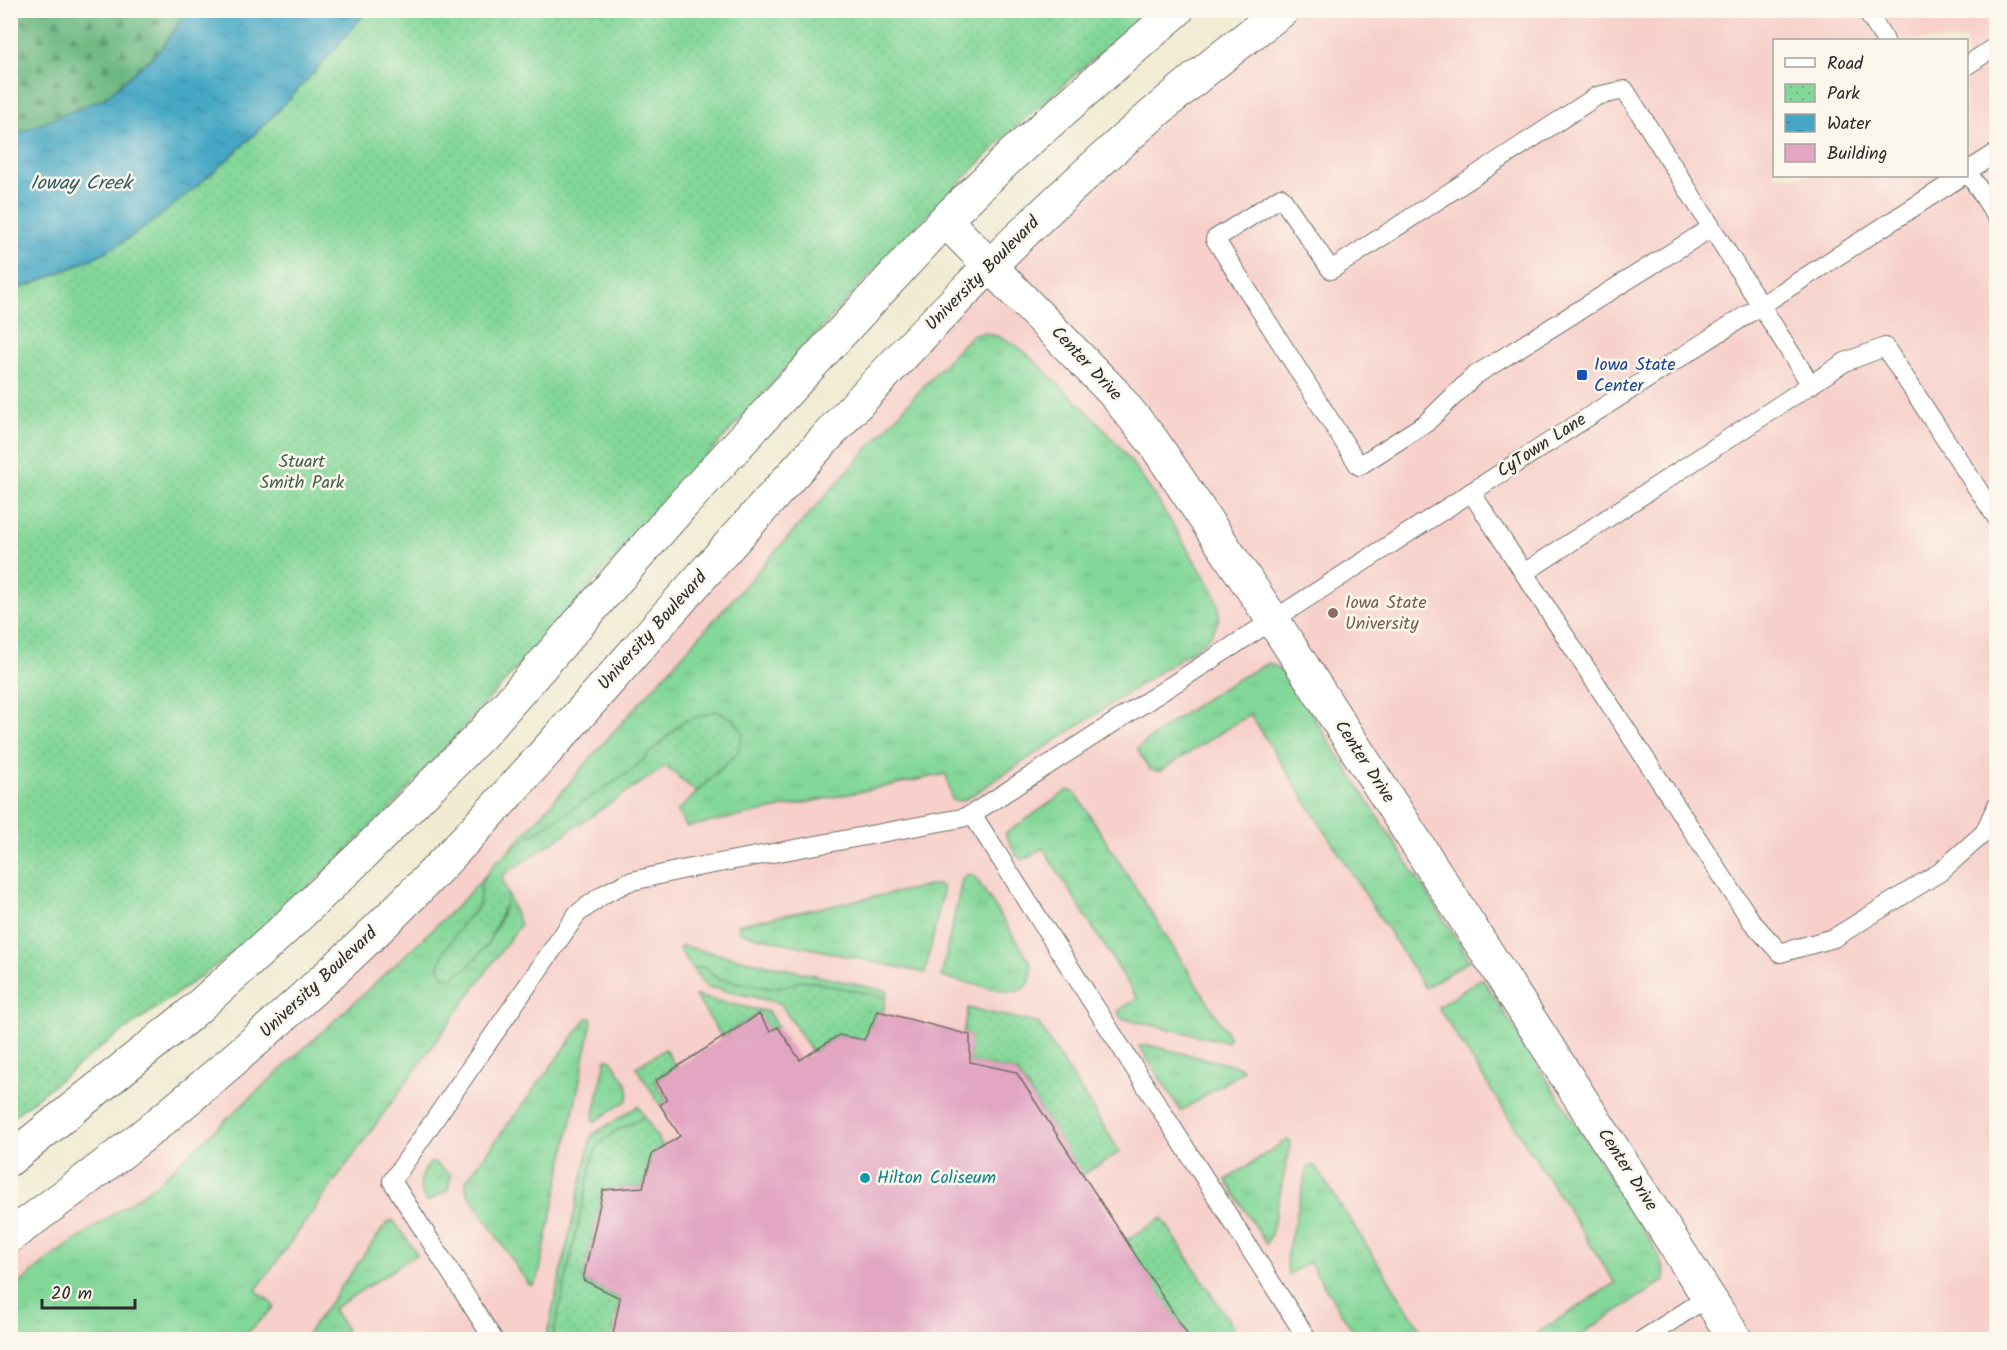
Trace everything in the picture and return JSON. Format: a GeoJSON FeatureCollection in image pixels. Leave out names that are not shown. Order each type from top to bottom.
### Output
{"type":"FeatureCollection","features":[{"type":"Feature","properties":{"kind":"main road"},"geometry":{"type":"LineString","coordinates":[[10,1159],[187,1017],[360,857],[481,735],[684,503],[945,220],[1012,155],[1177,10]]}},
{"type":"Feature","properties":{"kind":"main road","name":"University Boulevard"},"geometry":{"type":"LineString","coordinates":[[10,1236],[134,1143],[215,1076],[328,976],[412,896],[535,764],[858,403],[990,266],[1067,190],[1113,149],[1224,54],[1283,10]]}},
{"type":"Feature","properties":{"kind":"main road","name":"Center Drive"},"geometry":{"type":"LineString","coordinates":[[945,220],[1113,392],[1152,440],[1273,620],[1736,1340]]}},
{"type":"Feature","properties":{"kind":"lane"},"geometry":{"type":"LineString","coordinates":[[1866,10],[1884,39]]}},
{"type":"Feature","properties":{"kind":"lane"},"geometry":{"type":"LineString","coordinates":[[1968,65],[1996,46]]}},
{"type":"Feature","properties":{"kind":"lane"},"geometry":{"type":"LineString","coordinates":[[1711,228],[1474,376],[1426,423],[1359,466],[1215,239],[1281,198],[1331,270],[1597,96],[1625,90],[1811,385]]}},
{"type":"Feature","properties":{"kind":"lane","name":"CyTown Lane"},"geometry":{"type":"LineString","coordinates":[[1968,171],[1996,153]]}},
{"type":"Feature","properties":{"kind":"lane"},"geometry":{"type":"LineString","coordinates":[[1968,175],[1996,216]]}},
{"type":"Feature","properties":{"kind":"lane","name":"CyTown Lane"},"geometry":{"type":"LineString","coordinates":[[972,814],[1958,177]]}},
{"type":"Feature","properties":{"kind":"lane"},"geometry":{"type":"LineString","coordinates":[[1524,573],[1845,362],[1885,347],[1996,517]]}},
{"type":"Feature","properties":{"kind":"lane"},"geometry":{"type":"LineString","coordinates":[[1471,492],[1752,922],[1780,953],[1834,938],[1940,872],[1984,833],[1996,807]]}},
{"type":"Feature","properties":{"kind":"lane"},"geometry":{"type":"LineString","coordinates":[[494,1340],[392,1181],[577,914],[604,894],[628,882],[972,814],[1308,1340]]}},
{"type":"Feature","properties":{"kind":"lane"},"geometry":{"type":"LineString","coordinates":[[1642,1340],[1708,1297]]}},
{"type":"Feature","properties":{"kind":"shaded area","name":"Iowa State University"},"geometry":{"type":"Polygon","coordinates":[[[1283,11],[1996,11],[1996,1339],[11,1340],[11,1236],[329,977],[866,395],[1283,11]]]}},
{"type":"Feature","properties":{"kind":"green space"},"geometry":{"type":"Polygon","coordinates":[[[11,11],[187,11],[162,48],[105,98],[11,136],[11,11]]]}},
{"type":"Feature","properties":{"kind":"green space","name":"Stuart Smith Park"},"geometry":{"type":"Polygon","coordinates":[[[367,11],[1152,11],[1009,133],[875,269],[386,814],[252,940],[104,1045],[11,1118],[11,292],[107,251],[164,213],[219,167],[264,125],[327,58],[367,11]]]}},
{"type":"Feature","properties":{"kind":"green space"},"geometry":{"type":"Polygon","coordinates":[[[985,333],[1006,340],[1029,356],[1107,432],[1141,476],[1213,590],[1219,618],[1205,642],[961,801],[952,800],[946,774],[687,827],[677,812],[738,752],[684,721],[631,771],[518,844],[481,883],[479,906],[462,925],[452,978],[472,961],[488,941],[501,918],[507,892],[520,925],[256,1290],[274,1307],[241,1339],[11,1340],[11,1290],[50,1258],[155,1185],[458,905],[546,810],[942,366],[973,334],[985,333]]]}},
{"type":"Feature","properties":{"kind":"green space"},"geometry":{"type":"Polygon","coordinates":[[[1268,663],[1274,665],[1290,680],[1470,960],[1425,988],[1250,714],[1160,771],[1150,770],[1137,749],[1200,703],[1268,663]]]}},
{"type":"Feature","properties":{"kind":"green space"},"geometry":{"type":"Polygon","coordinates":[[[716,711],[734,719],[743,733],[738,752],[696,792],[666,766],[502,876],[507,892],[506,903],[487,945],[470,965],[452,978],[444,977],[439,967],[444,951],[479,906],[481,883],[495,862],[518,844],[631,771],[684,721],[716,711]]]}},
{"type":"Feature","properties":{"kind":"green space"},"geometry":{"type":"Polygon","coordinates":[[[1067,791],[1072,791],[1077,795],[1228,1034],[1229,1038],[1226,1042],[1121,1018],[1118,1011],[1137,998],[1043,848],[1023,860],[1017,856],[1005,834],[1067,791]]]}},
{"type":"Feature","properties":{"kind":"green space"},"geometry":{"type":"Polygon","coordinates":[[[971,874],[976,878],[1031,963],[1030,981],[1023,989],[1005,991],[941,977],[962,880],[966,875],[971,874]]]}},
{"type":"Feature","properties":{"kind":"green space"},"geometry":{"type":"Polygon","coordinates":[[[941,885],[943,892],[925,973],[749,935],[739,931],[738,927],[739,924],[941,885]]]}},
{"type":"Feature","properties":{"kind":"green space"},"geometry":{"type":"Polygon","coordinates":[[[682,946],[887,991],[886,997],[803,980],[785,987],[770,988],[720,979],[701,967],[693,969],[679,949],[682,946]]]}},
{"type":"Feature","properties":{"kind":"green space"},"geometry":{"type":"Polygon","coordinates":[[[701,967],[708,969],[720,979],[750,985],[770,988],[785,987],[803,980],[886,997],[883,1013],[877,1012],[864,1040],[839,1035],[812,1052],[780,1003],[705,986],[693,969],[701,967]]]}},
{"type":"Feature","properties":{"kind":"green space"},"geometry":{"type":"Polygon","coordinates":[[[1482,978],[1654,1246],[1664,1270],[1665,1280],[1574,1339],[1528,1339],[1615,1283],[1438,1007],[1482,978]]]}},
{"type":"Feature","properties":{"kind":"green space"},"geometry":{"type":"Polygon","coordinates":[[[695,996],[768,1012],[778,1027],[770,1031],[758,1014],[722,1037],[695,996]]]}},
{"type":"Feature","properties":{"kind":"green space"},"geometry":{"type":"Polygon","coordinates":[[[968,1008],[1038,1023],[1120,1152],[1082,1175],[1017,1072],[970,1062],[970,1035],[963,1033],[968,1008]]]}},
{"type":"Feature","properties":{"kind":"green space"},"geometry":{"type":"Polygon","coordinates":[[[587,1018],[591,1018],[592,1022],[538,1279],[533,1285],[529,1285],[469,1195],[466,1181],[587,1018]]]}},
{"type":"Feature","properties":{"kind":"green space"},"geometry":{"type":"Polygon","coordinates":[[[1148,1045],[1240,1067],[1243,1071],[1181,1111],[1139,1046],[1148,1045]]]}},
{"type":"Feature","properties":{"kind":"green space"},"geometry":{"type":"Polygon","coordinates":[[[665,1049],[676,1067],[655,1081],[667,1100],[660,1105],[636,1067],[665,1049]]]}},
{"type":"Feature","properties":{"kind":"green space"},"geometry":{"type":"Polygon","coordinates":[[[606,1059],[612,1061],[625,1081],[628,1096],[626,1101],[594,1122],[593,1119],[606,1059]]]}},
{"type":"Feature","properties":{"kind":"green space"},"geometry":{"type":"Polygon","coordinates":[[[638,1106],[645,1117],[616,1131],[599,1144],[593,1158],[554,1332],[555,1339],[546,1339],[592,1135],[638,1106]]]}},
{"type":"Feature","properties":{"kind":"green space"},"geometry":{"type":"Polygon","coordinates":[[[645,1117],[663,1147],[652,1154],[643,1187],[603,1190],[583,1280],[620,1298],[613,1333],[617,1339],[555,1339],[554,1332],[593,1158],[599,1144],[616,1131],[645,1117]]]}},
{"type":"Feature","properties":{"kind":"green space"},"geometry":{"type":"Polygon","coordinates":[[[1288,1139],[1291,1142],[1271,1235],[1266,1244],[1226,1180],[1288,1139]]]}},
{"type":"Feature","properties":{"kind":"green space"},"geometry":{"type":"Polygon","coordinates":[[[430,1163],[434,1163],[451,1175],[448,1190],[427,1202],[420,1187],[424,1172],[430,1163]]]}},
{"type":"Feature","properties":{"kind":"green space"},"geometry":{"type":"Polygon","coordinates":[[[1316,1167],[1427,1339],[1358,1339],[1309,1262],[1288,1275],[1286,1257],[1307,1168],[1316,1167]]]}},
{"type":"Feature","properties":{"kind":"green space"},"geometry":{"type":"Polygon","coordinates":[[[1162,1218],[1241,1339],[1190,1339],[1125,1241],[1162,1218]]]}},
{"type":"Feature","properties":{"kind":"green space"},"geometry":{"type":"Polygon","coordinates":[[[393,1220],[417,1254],[333,1309],[346,1330],[332,1339],[301,1339],[308,1333],[386,1224],[393,1220]]]}},
{"type":"Feature","properties":{"kind":"water","name":"Ioway Creek"},"geometry":{"type":"Polygon","coordinates":[[[187,11],[367,11],[327,58],[264,125],[219,167],[164,213],[107,251],[11,292],[11,136],[105,98],[162,48],[187,11]]]}},
{"type":"Feature","properties":{"kind":"building","name":"Hilton Coliseum"},"geometry":{"type":"Polygon","coordinates":[[[878,1011],[970,1035],[970,1062],[1016,1072],[1191,1340],[612,1340],[620,1298],[583,1280],[603,1190],[643,1187],[652,1154],[680,1136],[660,1105],[667,1100],[655,1081],[759,1014],[770,1031],[778,1027],[800,1060],[839,1035],[864,1040],[878,1011]]]}},
{"type":"Feature","properties":{"kind":"place","name":"Iowa State Center"},"geometry":{"type":"Point","coordinates":[1582,375]}},
{"type":"Feature","properties":{"kind":"place","name":"Iowa State University"},"geometry":{"type":"Point","coordinates":[1333,613]}},
{"type":"Feature","properties":{"kind":"place","name":"Hilton Coliseum"},"geometry":{"type":"Point","coordinates":[865,1178]}}]}
